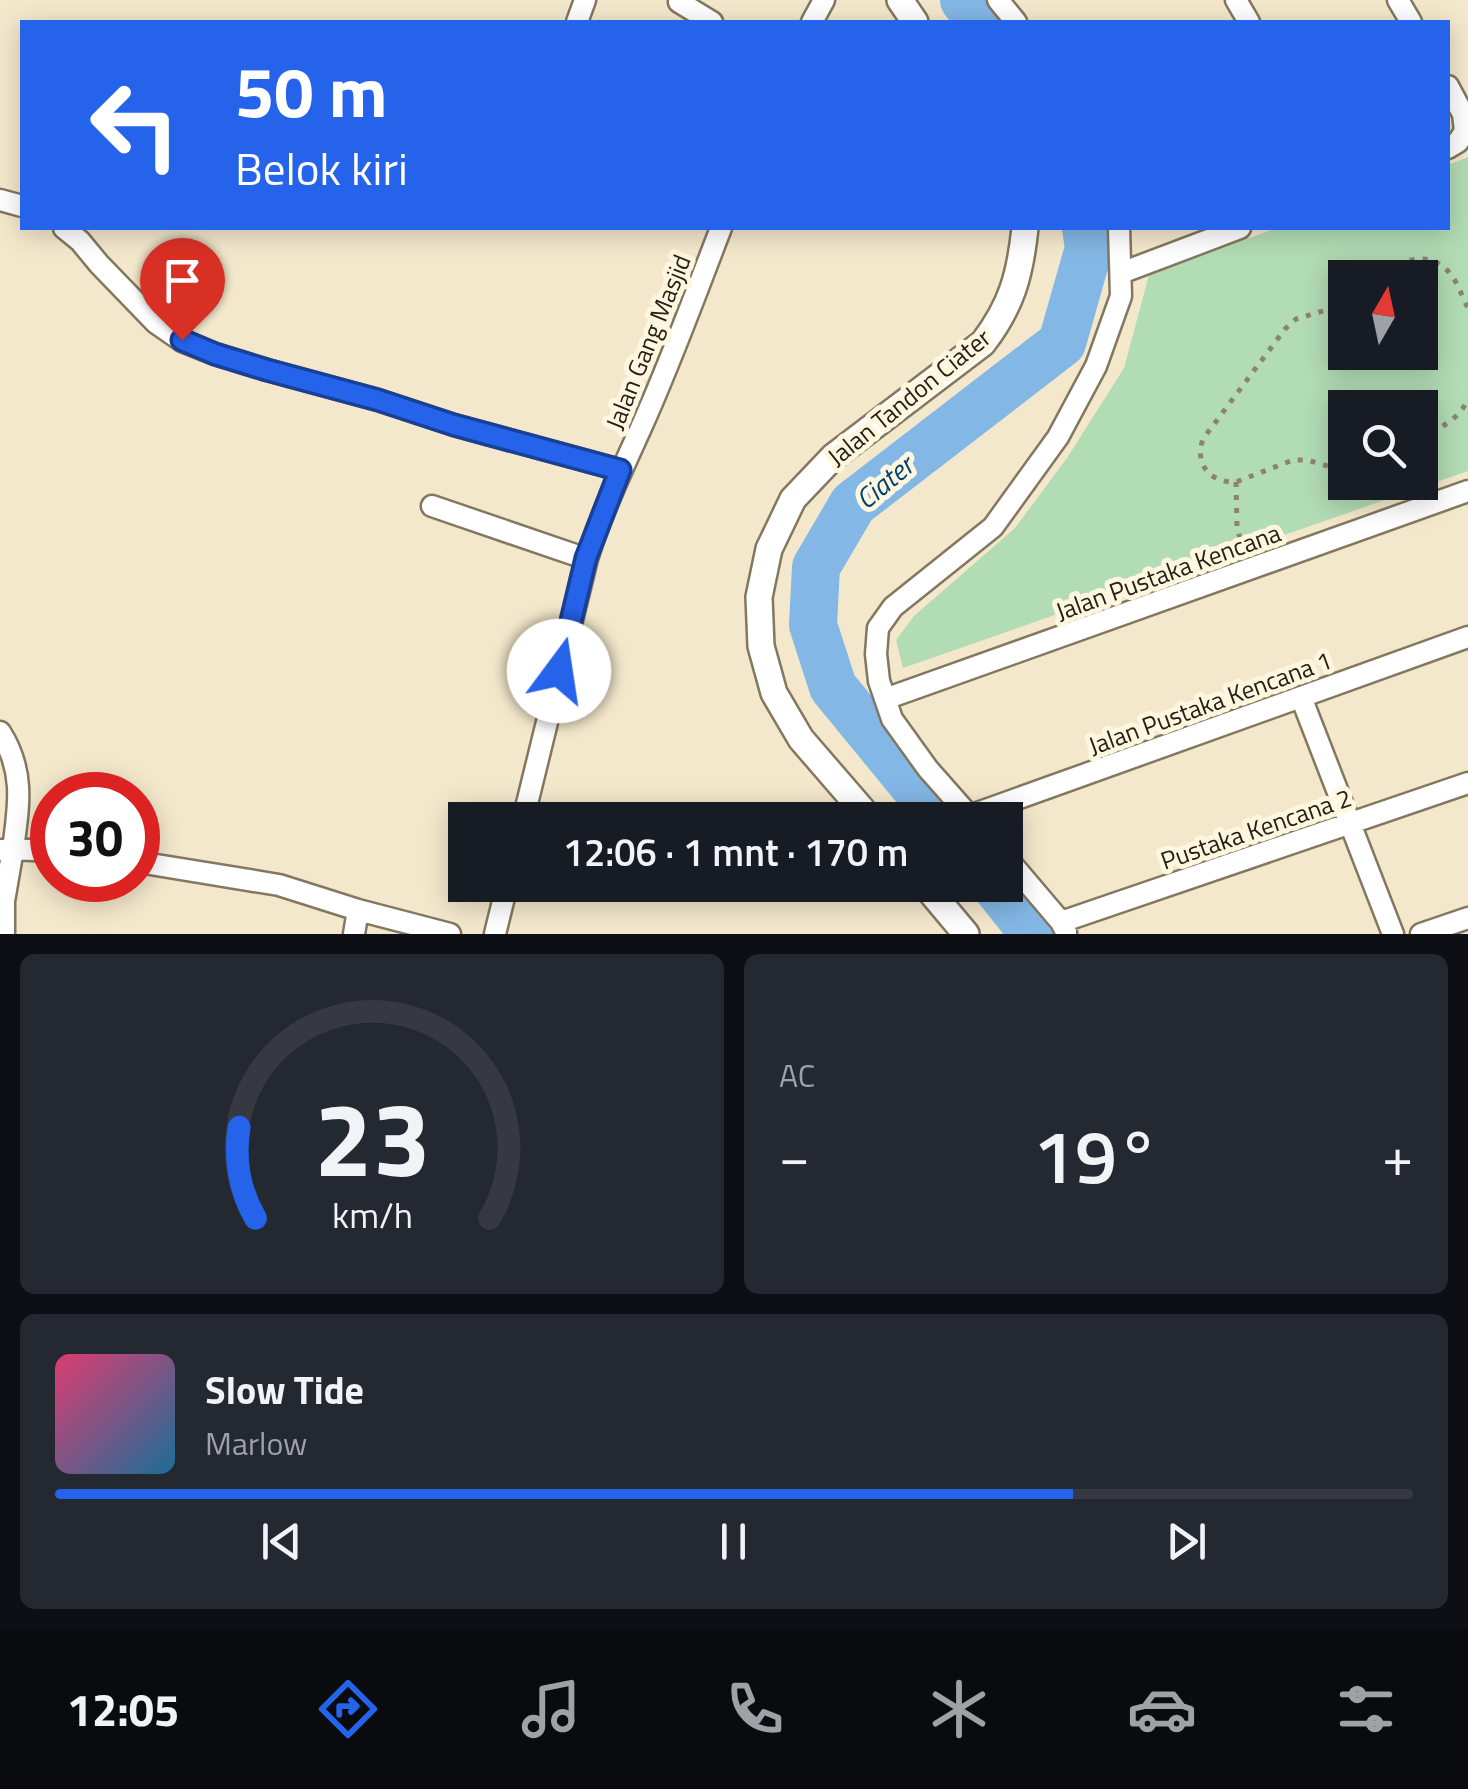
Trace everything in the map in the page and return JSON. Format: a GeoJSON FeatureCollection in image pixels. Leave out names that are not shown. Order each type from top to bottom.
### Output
{"type":"FeatureCollection","features":[{"type":"Feature","properties":{"kind":"street"},"geometry":{"type":"LineString","coordinates":[[680,2],[709,20]]}},
{"type":"Feature","properties":{"kind":"street"},"geometry":{"type":"LineString","coordinates":[[1450,90],[1463,114],[1466,130],[1450,147]]}},
{"type":"Feature","properties":{"kind":"street"},"geometry":{"type":"LineString","coordinates":[[66,230],[156,323],[182,340],[267,370],[620,470]]}},
{"type":"Feature","properties":{"kind":"street","name":"Jalan Gang Masjid"},"geometry":{"type":"LineString","coordinates":[[526,802],[586,558],[720,230]]}},
{"type":"Feature","properties":{"kind":"street","name":"Jalan Tandon Ciater"},"geometry":{"type":"LineString","coordinates":[[855,802],[801,739],[774,692],[761,646],[760,597],[768,548],[793,499],[833,457],[983,343],[1010,301],[1017,282],[1025,230]]}},
{"type":"Feature","properties":{"kind":"street"},"geometry":{"type":"LineString","coordinates":[[957,802],[892,718],[879,681],[878,628],[893,607],[994,527],[1058,437],[1096,366],[1121,296],[1119,230]]}},
{"type":"Feature","properties":{"kind":"street"},"geometry":{"type":"LineString","coordinates":[[1121,273],[1225,230]]}},
{"type":"Feature","properties":{"kind":"street","name":"Jalan Pustaka Kencana"},"geometry":{"type":"LineString","coordinates":[[885,699],[1468,491]]}},
{"type":"Feature","properties":{"kind":"street"},"geometry":{"type":"LineString","coordinates":[[432,506],[586,558]]}},
{"type":"Feature","properties":{"kind":"street","name":"Jalan Pustaka Kencana 1"},"geometry":{"type":"LineString","coordinates":[[1015,802],[1468,637]]}},
{"type":"Feature","properties":{"kind":"street"},"geometry":{"type":"LineString","coordinates":[[1301,697],[1393,934]]}},
{"type":"Feature","properties":{"kind":"street"},"geometry":{"type":"LineString","coordinates":[[0,732],[12,750],[19,780],[7,849],[4,934]]}},
{"type":"Feature","properties":{"kind":"street","name":"Pustaka Kencana 2"},"geometry":{"type":"LineString","coordinates":[[1064,928],[1468,783]]}},
{"type":"Feature","properties":{"kind":"street"},"geometry":{"type":"LineString","coordinates":[[160,866],[279,885],[450,934]]}},
{"type":"Feature","properties":{"kind":"street"},"geometry":{"type":"LineString","coordinates":[[1023,878],[1064,928]]}},
{"type":"Feature","properties":{"kind":"street"},"geometry":{"type":"LineString","coordinates":[[495,934],[503,902]]}},
{"type":"Feature","properties":{"kind":"street"},"geometry":{"type":"LineString","coordinates":[[939,902],[966,934]]}},
{"type":"Feature","properties":{"kind":"street"},"geometry":{"type":"LineString","coordinates":[[354,934],[358,910]]}},
{"type":"Feature","properties":{"kind":"street"},"geometry":{"type":"LineString","coordinates":[[1440,932],[1468,918]]}},
{"type":"Feature","properties":{"kind":"path"},"geometry":{"type":"LineString","coordinates":[[1438,266],[1453,276],[1468,308]]}},
{"type":"Feature","properties":{"kind":"path"},"geometry":{"type":"LineString","coordinates":[[1328,309],[1296,319],[1285,329],[1200,448],[1208,474],[1226,483],[1292,460],[1328,466]]}},
{"type":"Feature","properties":{"kind":"path"},"geometry":{"type":"LineString","coordinates":[[1438,429],[1463,411],[1468,399]]}},
{"type":"Feature","properties":{"kind":"path"},"geometry":{"type":"LineString","coordinates":[[1236,482],[1237,528],[1252,568]]}},
{"type":"Feature","properties":{"kind":"green space"},"geometry":{"type":"Polygon","coordinates":[[[1468,157],[1468,471],[1438,481],[1438,390],[1328,390],[1328,500],[1385,500],[903,668],[896,640],[914,616],[1015,528],[1067,458],[1124,368],[1149,275],[1272,230],[1450,230],[1450,164],[1468,157]]]}},
{"type":"Feature","properties":{"kind":"waterway","name":"Ciater"},"geometry":{"type":"LineString","coordinates":[[964,0],[979,20]]}},
{"type":"Feature","properties":{"kind":"waterway","name":"Ciater"},"geometry":{"type":"LineString","coordinates":[[927,802],[833,687],[813,625],[816,567],[853,504],[1062,343],[1089,248],[1086,230]]}},
{"type":"Feature","properties":{"kind":"waterway","name":"Ciater"},"geometry":{"type":"LineString","coordinates":[[1009,902],[1034,934]]}},
{"type":"Feature","properties":{"kind":"route"},"geometry":{"type":"LineString","coordinates":[[182,340],[267,370],[620,470],[586,558],[559,671]]}}]}
